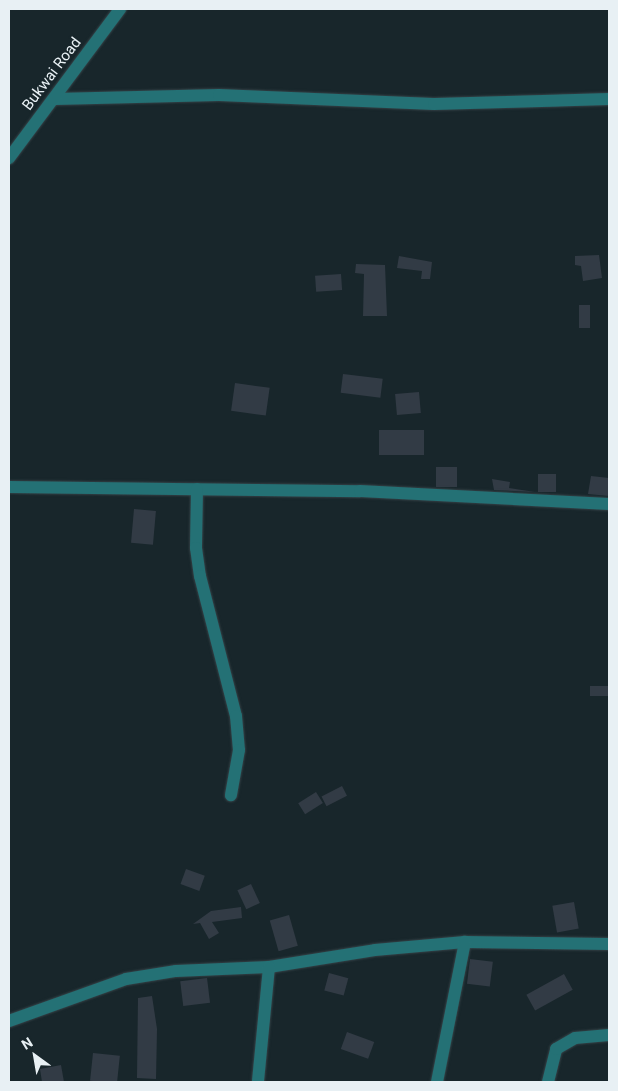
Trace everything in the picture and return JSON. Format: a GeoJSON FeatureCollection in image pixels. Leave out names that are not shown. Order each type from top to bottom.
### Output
{"type":"FeatureCollection","features":[{"type":"Feature","properties":{"kind":"street","name":"Bukwai Road"},"geometry":{"type":"LineString","coordinates":[[9,158],[55,99],[120,9]]}},
{"type":"Feature","properties":{"kind":"street"},"geometry":{"type":"LineString","coordinates":[[55,99],[219,94],[434,104],[609,99]]}},
{"type":"Feature","properties":{"kind":"street"},"geometry":{"type":"LineString","coordinates":[[9,487],[360,491],[609,504]]}},
{"type":"Feature","properties":{"kind":"street"},"geometry":{"type":"LineString","coordinates":[[197,489],[196,548],[200,576],[236,716],[239,750],[231,796]]}},
{"type":"Feature","properties":{"kind":"street"},"geometry":{"type":"LineString","coordinates":[[436,1082],[465,942]]}},
{"type":"Feature","properties":{"kind":"street"},"geometry":{"type":"LineString","coordinates":[[9,1021],[126,979],[176,971],[269,967],[375,950],[465,942],[609,944]]}},
{"type":"Feature","properties":{"kind":"street"},"geometry":{"type":"LineString","coordinates":[[258,1082],[269,967]]}},
{"type":"Feature","properties":{"kind":"street"},"geometry":{"type":"LineString","coordinates":[[548,1082],[556,1049],[575,1038],[609,1035]]}},
{"type":"Feature","properties":{"kind":"building"},"geometry":{"type":"Polygon","coordinates":[[[599,255],[602,278],[583,281],[581,266],[575,265],[575,256],[599,255]]]}},
{"type":"Feature","properties":{"kind":"building"},"geometry":{"type":"Polygon","coordinates":[[[399,256],[432,262],[430,279],[421,279],[422,271],[397,268],[399,256]]]}},
{"type":"Feature","properties":{"kind":"building"},"geometry":{"type":"Polygon","coordinates":[[[356,264],[385,265],[387,316],[363,316],[364,274],[355,273],[356,264]]]}},
{"type":"Feature","properties":{"kind":"building"},"geometry":{"type":"Polygon","coordinates":[[[341,274],[342,290],[316,292],[315,276],[341,274]]]}},
{"type":"Feature","properties":{"kind":"building"},"geometry":{"type":"Polygon","coordinates":[[[579,305],[590,305],[590,328],[579,328],[579,305]]]}},
{"type":"Feature","properties":{"kind":"building"},"geometry":{"type":"Polygon","coordinates":[[[343,374],[383,379],[380,398],[341,393],[343,374]]]}},
{"type":"Feature","properties":{"kind":"building"},"geometry":{"type":"Polygon","coordinates":[[[235,383],[270,388],[266,416],[231,411],[235,383]]]}},
{"type":"Feature","properties":{"kind":"building"},"geometry":{"type":"Polygon","coordinates":[[[419,392],[421,413],[397,415],[395,394],[419,392]]]}},
{"type":"Feature","properties":{"kind":"building"},"geometry":{"type":"Polygon","coordinates":[[[379,430],[424,430],[424,455],[379,455],[379,430]]]}},
{"type":"Feature","properties":{"kind":"building"},"geometry":{"type":"Polygon","coordinates":[[[436,467],[457,467],[457,487],[436,487],[436,467]]]}},
{"type":"Feature","properties":{"kind":"building"},"geometry":{"type":"Polygon","coordinates":[[[538,474],[556,474],[556,492],[538,492],[538,474]]]}},
{"type":"Feature","properties":{"kind":"building"},"geometry":{"type":"Polygon","coordinates":[[[591,476],[609,478],[609,496],[588,494],[591,476]]]}},
{"type":"Feature","properties":{"kind":"building"},"geometry":{"type":"Polygon","coordinates":[[[492,479],[510,482],[509,488],[535,492],[494,490],[492,479]]]}},
{"type":"Feature","properties":{"kind":"building"},"geometry":{"type":"Polygon","coordinates":[[[134,509],[156,511],[153,545],[131,543],[134,509]]]}},
{"type":"Feature","properties":{"kind":"building"},"geometry":{"type":"Polygon","coordinates":[[[590,686],[609,686],[609,696],[590,696],[590,686]]]}},
{"type":"Feature","properties":{"kind":"building"},"geometry":{"type":"Polygon","coordinates":[[[342,786],[347,796],[327,806],[322,796],[342,786]]]}},
{"type":"Feature","properties":{"kind":"building"},"geometry":{"type":"Polygon","coordinates":[[[316,792],[323,803],[305,814],[298,803],[316,792]]]}},
{"type":"Feature","properties":{"kind":"building"},"geometry":{"type":"Polygon","coordinates":[[[186,869],[205,876],[199,891],[181,884],[186,869]]]}},
{"type":"Feature","properties":{"kind":"building"},"geometry":{"type":"Polygon","coordinates":[[[251,884],[260,903],[246,909],[237,890],[251,884]]]}},
{"type":"Feature","properties":{"kind":"building"},"geometry":{"type":"Polygon","coordinates":[[[574,902],[579,929],[557,932],[552,906],[574,902]]]}},
{"type":"Feature","properties":{"kind":"building"},"geometry":{"type":"Polygon","coordinates":[[[241,907],[242,918],[212,922],[219,933],[209,939],[200,923],[193,924],[211,911],[241,907]]]}},
{"type":"Feature","properties":{"kind":"building"},"geometry":{"type":"Polygon","coordinates":[[[289,915],[298,946],[279,951],[270,921],[289,915]]]}},
{"type":"Feature","properties":{"kind":"building"},"geometry":{"type":"Polygon","coordinates":[[[470,959],[493,962],[490,987],[467,984],[470,959]]]}},
{"type":"Feature","properties":{"kind":"building"},"geometry":{"type":"Polygon","coordinates":[[[329,973],[348,978],[344,996],[324,990],[329,973]]]}},
{"type":"Feature","properties":{"kind":"building"},"geometry":{"type":"Polygon","coordinates":[[[564,974],[573,990],[535,1011],[526,995],[564,974]]]}},
{"type":"Feature","properties":{"kind":"building"},"geometry":{"type":"Polygon","coordinates":[[[207,978],[210,1003],[183,1006],[180,981],[207,978]]]}},
{"type":"Feature","properties":{"kind":"building"},"geometry":{"type":"Polygon","coordinates":[[[152,996],[157,1029],[156,1079],[137,1078],[138,998],[152,996]]]}},
{"type":"Feature","properties":{"kind":"building"},"geometry":{"type":"Polygon","coordinates":[[[347,1032],[374,1042],[368,1059],[341,1049],[347,1032]]]}},
{"type":"Feature","properties":{"kind":"building"},"geometry":{"type":"Polygon","coordinates":[[[93,1053],[120,1056],[117,1082],[90,1081],[93,1053]]]}},
{"type":"Feature","properties":{"kind":"building"},"geometry":{"type":"Polygon","coordinates":[[[61,1065],[64,1082],[42,1082],[40,1069],[61,1065]]]}}]}
